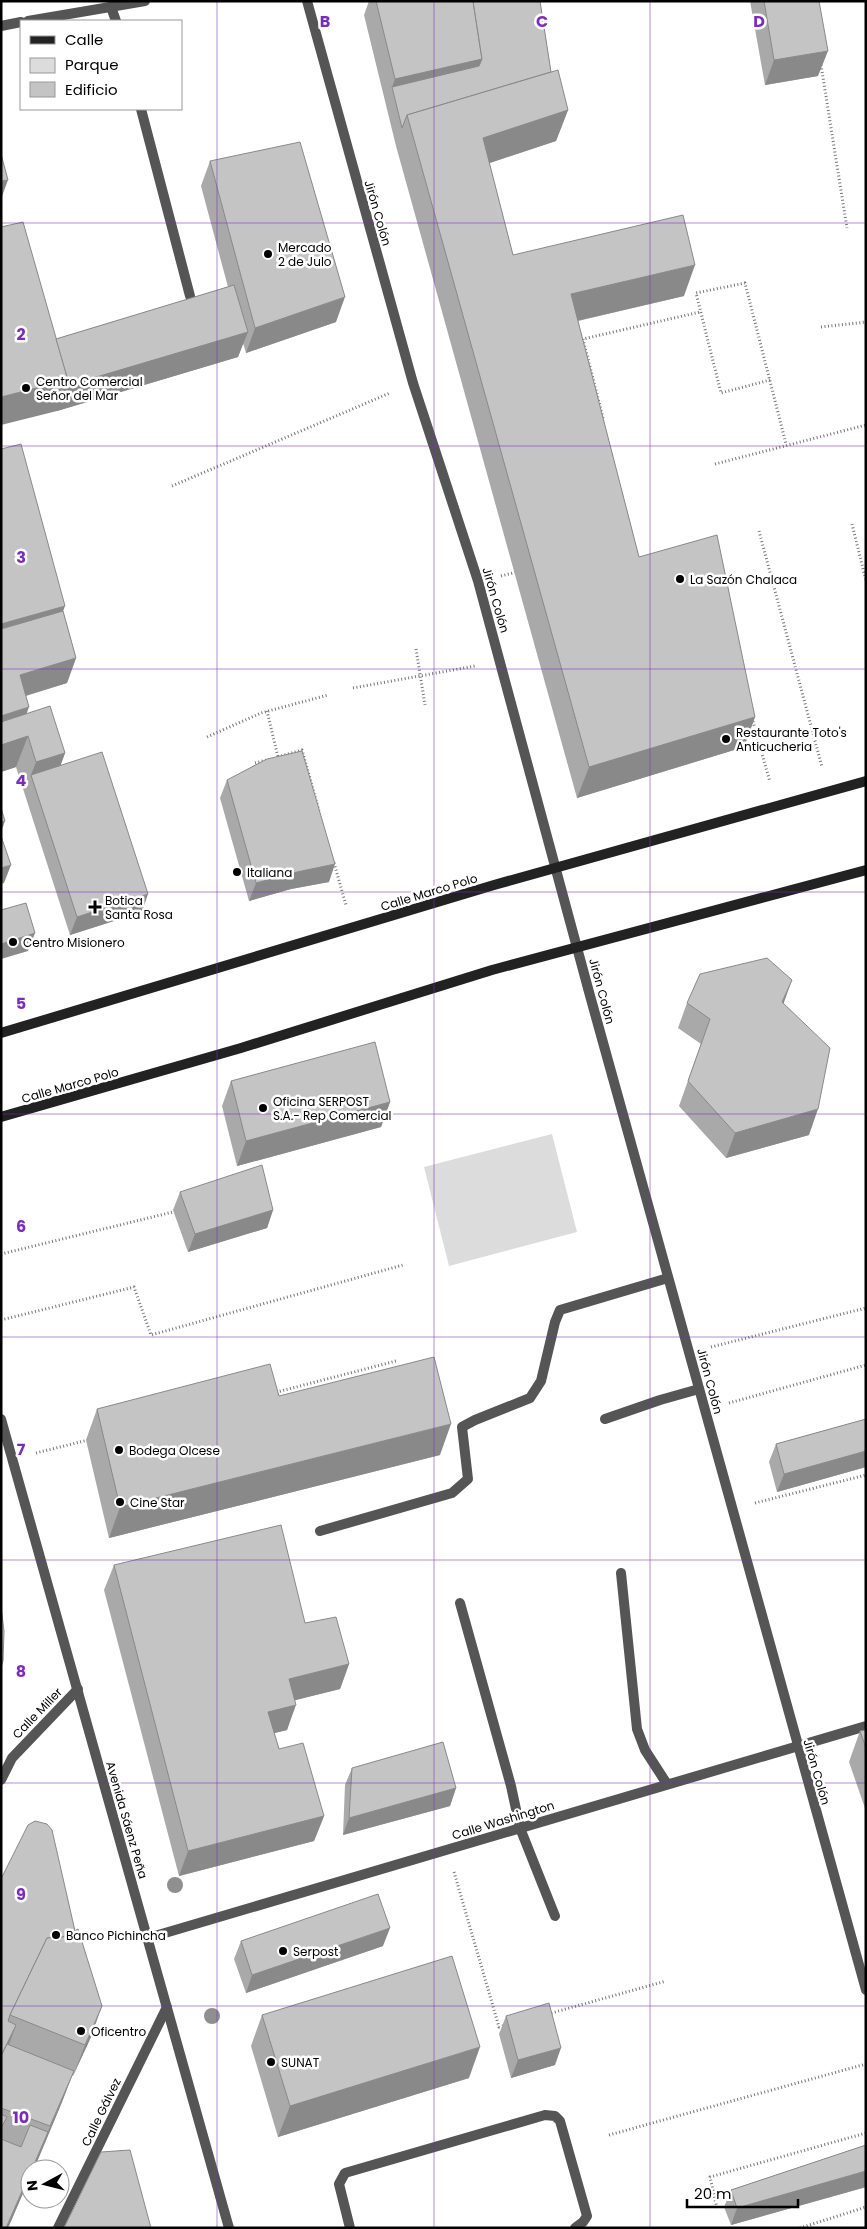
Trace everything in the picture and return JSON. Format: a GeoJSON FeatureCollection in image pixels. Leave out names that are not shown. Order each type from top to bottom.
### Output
{"type":"FeatureCollection","features":[{"type":"Feature","properties":{"kind":"main road","name":"Calle Marco Polo"},"geometry":{"type":"LineString","coordinates":[[1,1033],[352,927],[866,781]]}},
{"type":"Feature","properties":{"kind":"main road","name":"Calle Marco Polo"},"geometry":{"type":"LineString","coordinates":[[1,1117],[240,1048],[492,970],[866,870]]}},
{"type":"Feature","properties":{"kind":"street"},"geometry":{"type":"LineString","coordinates":[[34,20],[146,1]]}},
{"type":"Feature","properties":{"kind":"street","name":"Jirón Colón"},"geometry":{"type":"LineString","coordinates":[[307,1],[312,26],[413,383],[478,581],[576,947],[866,1990]]}},
{"type":"Feature","properties":{"kind":"street"},"geometry":{"type":"LineString","coordinates":[[112,7],[116,20]]}},
{"type":"Feature","properties":{"kind":"street"},"geometry":{"type":"LineString","coordinates":[[1,26],[20,22]]}},
{"type":"Feature","properties":{"kind":"street"},"geometry":{"type":"LineString","coordinates":[[140,110],[190,296]]}},
{"type":"Feature","properties":{"kind":"street"},"geometry":{"type":"LineString","coordinates":[[320,1531],[452,1493],[468,1478],[462,1428],[474,1420],[530,1398],[541,1381],[555,1322],[560,1310],[668,1278]]}},
{"type":"Feature","properties":{"kind":"street"},"geometry":{"type":"LineString","coordinates":[[605,1419],[699,1389]]}},
{"type":"Feature","properties":{"kind":"street","name":"Avenida Sáenz Peña"},"geometry":{"type":"LineString","coordinates":[[1,1418],[229,2228]]}},
{"type":"Feature","properties":{"kind":"street"},"geometry":{"type":"LineString","coordinates":[[620,1573],[637,1729],[645,1750],[668,1784]]}},
{"type":"Feature","properties":{"kind":"street"},"geometry":{"type":"LineString","coordinates":[[460,1603],[511,1786],[520,1828],[555,1916]]}},
{"type":"Feature","properties":{"kind":"street","name":"Calle Miller"},"geometry":{"type":"LineString","coordinates":[[1,1780],[12,1758],[78,1689]]}},
{"type":"Feature","properties":{"kind":"street","name":"Calle Washington"},"geometry":{"type":"LineString","coordinates":[[148,1938],[866,1726]]}},
{"type":"Feature","properties":{"kind":"street","name":"Calle Gálvez"},"geometry":{"type":"LineString","coordinates":[[58,2228],[167,2006]]}},
{"type":"Feature","properties":{"kind":"street"},"geometry":{"type":"LineString","coordinates":[[350,2228],[339,2184],[345,2172],[545,2114],[555,2116],[560,2121],[586,2216],[583,2222],[575,2228]]}},
{"type":"Feature","properties":{"kind":"path"},"geometry":{"type":"LineString","coordinates":[[820,60],[847,228]]}},
{"type":"Feature","properties":{"kind":"path"},"geometry":{"type":"LineString","coordinates":[[770,380],[721,393],[696,293],[745,283],[770,380],[786,444]]}},
{"type":"Feature","properties":{"kind":"path"},"geometry":{"type":"LineString","coordinates":[[604,424],[583,339],[700,312]]}},
{"type":"Feature","properties":{"kind":"path"},"geometry":{"type":"LineString","coordinates":[[821,327],[866,322]]}},
{"type":"Feature","properties":{"kind":"path"},"geometry":{"type":"LineString","coordinates":[[172,486],[413,383]]}},
{"type":"Feature","properties":{"kind":"path"},"geometry":{"type":"LineString","coordinates":[[715,464],[786,444],[866,425]]}},
{"type":"Feature","properties":{"kind":"path"},"geometry":{"type":"LineString","coordinates":[[852,524],[866,581]]}},
{"type":"Feature","properties":{"kind":"path"},"geometry":{"type":"LineString","coordinates":[[759,531],[828,792]]}},
{"type":"Feature","properties":{"kind":"path"},"geometry":{"type":"LineString","coordinates":[[478,581],[524,571]]}},
{"type":"Feature","properties":{"kind":"path"},"geometry":{"type":"LineString","coordinates":[[416,648],[425,704]]}},
{"type":"Feature","properties":{"kind":"path"},"geometry":{"type":"LineString","coordinates":[[352,688],[499,661]]}},
{"type":"Feature","properties":{"kind":"path"},"geometry":{"type":"LineString","coordinates":[[207,737],[244,719],[267,711],[328,695]]}},
{"type":"Feature","properties":{"kind":"path"},"geometry":{"type":"LineString","coordinates":[[267,711],[278,757]]}},
{"type":"Feature","properties":{"kind":"path"},"geometry":{"type":"LineString","coordinates":[[750,712],[776,807]]}},
{"type":"Feature","properties":{"kind":"path"},"geometry":{"type":"LineString","coordinates":[[255,763],[302,750],[321,815]]}},
{"type":"Feature","properties":{"kind":"path"},"geometry":{"type":"LineString","coordinates":[[334,862],[352,927]]}},
{"type":"Feature","properties":{"kind":"path"},"geometry":{"type":"LineString","coordinates":[[1,1254],[186,1209]]}},
{"type":"Feature","properties":{"kind":"path"},"geometry":{"type":"LineString","coordinates":[[1,1320],[134,1287],[151,1335],[403,1265]]}},
{"type":"Feature","properties":{"kind":"path"},"geometry":{"type":"LineString","coordinates":[[689,1353],[866,1308]]}},
{"type":"Feature","properties":{"kind":"path"},"geometry":{"type":"LineString","coordinates":[[272,1393],[396,1361]]}},
{"type":"Feature","properties":{"kind":"path"},"geometry":{"type":"LineString","coordinates":[[705,1409],[866,1365]]}},
{"type":"Feature","properties":{"kind":"path"},"geometry":{"type":"LineString","coordinates":[[12,1459],[89,1440]]}},
{"type":"Feature","properties":{"kind":"path"},"geometry":{"type":"LineString","coordinates":[[732,1509],[866,1475]]}},
{"type":"Feature","properties":{"kind":"path"},"geometry":{"type":"LineString","coordinates":[[448,1849],[499,2027],[508,2025]]}},
{"type":"Feature","properties":{"kind":"path"},"geometry":{"type":"LineString","coordinates":[[545,2014],[666,1981]]}},
{"type":"Feature","properties":{"kind":"path"},"geometry":{"type":"LineString","coordinates":[[609,2135],[866,2064]]}},
{"type":"Feature","properties":{"kind":"path"},"geometry":{"type":"LineString","coordinates":[[717,2208],[710,2178],[866,2133]]}},
{"type":"Feature","properties":{"kind":"path"},"geometry":{"type":"LineString","coordinates":[[800,2228],[866,2207]]}},
{"type":"Feature","properties":{"kind":"green space"},"geometry":{"type":"Polygon","coordinates":[[[552,1134],[577,1232],[449,1266],[424,1167],[552,1134]]]}},
{"type":"Feature","properties":{"kind":"building"},"geometry":{"type":"Polygon","coordinates":[[[376,1],[473,1],[482,59],[395,79],[376,1]]]}},
{"type":"Feature","properties":{"kind":"building"},"geometry":{"type":"Polygon","coordinates":[[[473,1],[540,1],[551,72],[407,115],[402,128],[392,87],[479,66],[482,59],[473,1]]]}},
{"type":"Feature","properties":{"kind":"building"},"geometry":{"type":"Polygon","coordinates":[[[764,1],[819,1],[828,51],[774,60],[764,1]]]}},
{"type":"Feature","properties":{"kind":"building"},"geometry":{"type":"Polygon","coordinates":[[[558,70],[568,110],[483,138],[513,255],[683,215],[695,265],[571,294],[639,557],[717,535],[755,717],[589,767],[407,115],[558,70]]]}},
{"type":"Feature","properties":{"kind":"building","name":"Mercado 2 de Julo"},"geometry":{"type":"Polygon","coordinates":[[[300,142],[345,297],[255,328],[210,161],[300,142]]]}},
{"type":"Feature","properties":{"kind":"building"},"geometry":{"type":"Polygon","coordinates":[[[1,154],[8,180],[1,181],[1,154]]]}},
{"type":"Feature","properties":{"kind":"building"},"geometry":{"type":"Polygon","coordinates":[[[23,222],[68,380],[1,397],[1,227],[23,222]]]}},
{"type":"Feature","properties":{"kind":"building"},"geometry":{"type":"Polygon","coordinates":[[[234,285],[248,332],[66,386],[68,380],[56,339],[234,285]]]}},
{"type":"Feature","properties":{"kind":"building"},"geometry":{"type":"Polygon","coordinates":[[[21,444],[65,606],[1,624],[1,449],[21,444]]]}},
{"type":"Feature","properties":{"kind":"building"},"geometry":{"type":"Polygon","coordinates":[[[63,611],[76,658],[20,675],[29,707],[1,716],[1,629],[63,611]]]}},
{"type":"Feature","properties":{"kind":"building"},"geometry":{"type":"Polygon","coordinates":[[[50,706],[65,753],[36,762],[28,736],[1,745],[1,722],[50,706]]]}},
{"type":"Feature","properties":{"kind":"building"},"geometry":{"type":"Polygon","coordinates":[[[302,751],[335,864],[256,883],[227,780],[267,759],[302,751]]]}},
{"type":"Feature","properties":{"kind":"building"},"geometry":{"type":"Polygon","coordinates":[[[102,752],[148,894],[77,917],[31,775],[102,752]]]}},
{"type":"Feature","properties":{"kind":"building"},"geometry":{"type":"Polygon","coordinates":[[[1,808],[5,821],[1,822],[1,808]]]}},
{"type":"Feature","properties":{"kind":"building"},"geometry":{"type":"Polygon","coordinates":[[[1,836],[11,865],[1,868],[1,836]]]}},
{"type":"Feature","properties":{"kind":"building"},"geometry":{"type":"Polygon","coordinates":[[[26,903],[35,933],[1,944],[1,910],[26,903]]]}},
{"type":"Feature","properties":{"kind":"building"},"geometry":{"type":"Polygon","coordinates":[[[767,958],[792,980],[782,1002],[830,1048],[818,1109],[735,1133],[688,1081],[710,1019],[687,1003],[700,974],[767,958]]]}},
{"type":"Feature","properties":{"kind":"building"},"geometry":{"type":"Polygon","coordinates":[[[375,1042],[390,1102],[246,1141],[231,1081],[375,1042]]]}},
{"type":"Feature","properties":{"kind":"building"},"geometry":{"type":"Polygon","coordinates":[[[262,1165],[273,1210],[195,1234],[180,1192],[262,1165]]]}},
{"type":"Feature","properties":{"kind":"building"},"geometry":{"type":"Polygon","coordinates":[[[434,1357],[451,1424],[120,1507],[97,1409],[270,1364],[279,1396],[434,1357]]]}},
{"type":"Feature","properties":{"kind":"building"},"geometry":{"type":"Polygon","coordinates":[[[866,1419],[866,1451],[784,1474],[776,1444],[866,1419]]]}},
{"type":"Feature","properties":{"kind":"building"},"geometry":{"type":"Polygon","coordinates":[[[281,1525],[305,1623],[336,1617],[349,1664],[289,1679],[296,1705],[268,1712],[279,1749],[303,1743],[324,1816],[188,1851],[114,1565],[281,1525]]]}},
{"type":"Feature","properties":{"kind":"building"},"geometry":{"type":"Polygon","coordinates":[[[1,1607],[4,1631],[1,1667],[1,1607]]]}},
{"type":"Feature","properties":{"kind":"building"},"geometry":{"type":"Polygon","coordinates":[[[866,1730],[866,1748],[860,1731],[866,1730]]]}},
{"type":"Feature","properties":{"kind":"building"},"geometry":{"type":"Polygon","coordinates":[[[443,1742],[456,1788],[349,1818],[352,1768],[443,1742]]]}},
{"type":"Feature","properties":{"kind":"building"},"geometry":{"type":"Polygon","coordinates":[[[35,1821],[47,1824],[52,1830],[75,1931],[63,1937],[47,1938],[10,2015],[8,2021],[16,2025],[1,2056],[1,1879],[28,1825],[35,1821]]]}},
{"type":"Feature","properties":{"kind":"building"},"geometry":{"type":"Polygon","coordinates":[[[378,1894],[390,1928],[252,1975],[241,1941],[378,1894]]]}},
{"type":"Feature","properties":{"kind":"building"},"geometry":{"type":"Polygon","coordinates":[[[78,1929],[102,2006],[85,2045],[10,2015],[47,1938],[63,1937],[78,1929]]]}},
{"type":"Feature","properties":{"kind":"building"},"geometry":{"type":"Polygon","coordinates":[[[452,1956],[480,2047],[290,2106],[262,2015],[452,1956]]]}},
{"type":"Feature","properties":{"kind":"building"},"geometry":{"type":"Polygon","coordinates":[[[549,2003],[561,2048],[518,2060],[506,2016],[549,2003]]]}},
{"type":"Feature","properties":{"kind":"building"},"geometry":{"type":"Polygon","coordinates":[[[7,2044],[74,2071],[50,2126],[1,2108],[1,2056],[7,2044]]]}},
{"type":"Feature","properties":{"kind":"building"},"geometry":{"type":"Polygon","coordinates":[[[1,2114],[7,2117],[1,2128],[1,2114]]]}},
{"type":"Feature","properties":{"kind":"building"},"geometry":{"type":"Polygon","coordinates":[[[30,2125],[48,2132],[36,2159],[20,2159],[20,2196],[6,2228],[1,2228],[1,2139],[21,2147],[30,2125]]]}},
{"type":"Feature","properties":{"kind":"building"},"geometry":{"type":"Polygon","coordinates":[[[866,2145],[866,2171],[737,2208],[731,2190],[866,2145]]]}},
{"type":"Feature","properties":{"kind":"building"},"geometry":{"type":"Polygon","coordinates":[[[130,2150],[151,2228],[64,2228],[101,2152],[130,2150]]]}},
{"type":"Feature","properties":{"kind":"place","name":"Mercado 2 de Julo"},"geometry":{"type":"Point","coordinates":[268,254]}},
{"type":"Feature","properties":{"kind":"place","name":"Centro Comercial Señor del Mar"},"geometry":{"type":"Point","coordinates":[26,388]}},
{"type":"Feature","properties":{"kind":"place","name":"La Sazón Chalaca"},"geometry":{"type":"Point","coordinates":[680,579]}},
{"type":"Feature","properties":{"kind":"place","name":"Restaurante Toto's Anticucheria"},"geometry":{"type":"Point","coordinates":[726,739]}},
{"type":"Feature","properties":{"kind":"place","name":"Italiana"},"geometry":{"type":"Point","coordinates":[237,872]}},
{"type":"Feature","properties":{"kind":"place","name":"Botica Santa Rosa"},"geometry":{"type":"Point","coordinates":[95,907]}},
{"type":"Feature","properties":{"kind":"place","name":"Centro Misionero"},"geometry":{"type":"Point","coordinates":[13,942]}},
{"type":"Feature","properties":{"kind":"place","name":"Oficina SERPOST S.A.- Rep Comercial"},"geometry":{"type":"Point","coordinates":[263,1108]}},
{"type":"Feature","properties":{"kind":"place","name":"Bodega Olcese"},"geometry":{"type":"Point","coordinates":[119,1450]}},
{"type":"Feature","properties":{"kind":"place","name":"Cine Star"},"geometry":{"type":"Point","coordinates":[120,1502]}},
{"type":"Feature","properties":{"kind":"place","name":"Banco Pichincha"},"geometry":{"type":"Point","coordinates":[56,1935]}},
{"type":"Feature","properties":{"kind":"place","name":"Serpost"},"geometry":{"type":"Point","coordinates":[283,1951]}},
{"type":"Feature","properties":{"kind":"place","name":"Oficentro"},"geometry":{"type":"Point","coordinates":[81,2031]}},
{"type":"Feature","properties":{"kind":"place","name":"SUNAT"},"geometry":{"type":"Point","coordinates":[271,2062]}}]}
